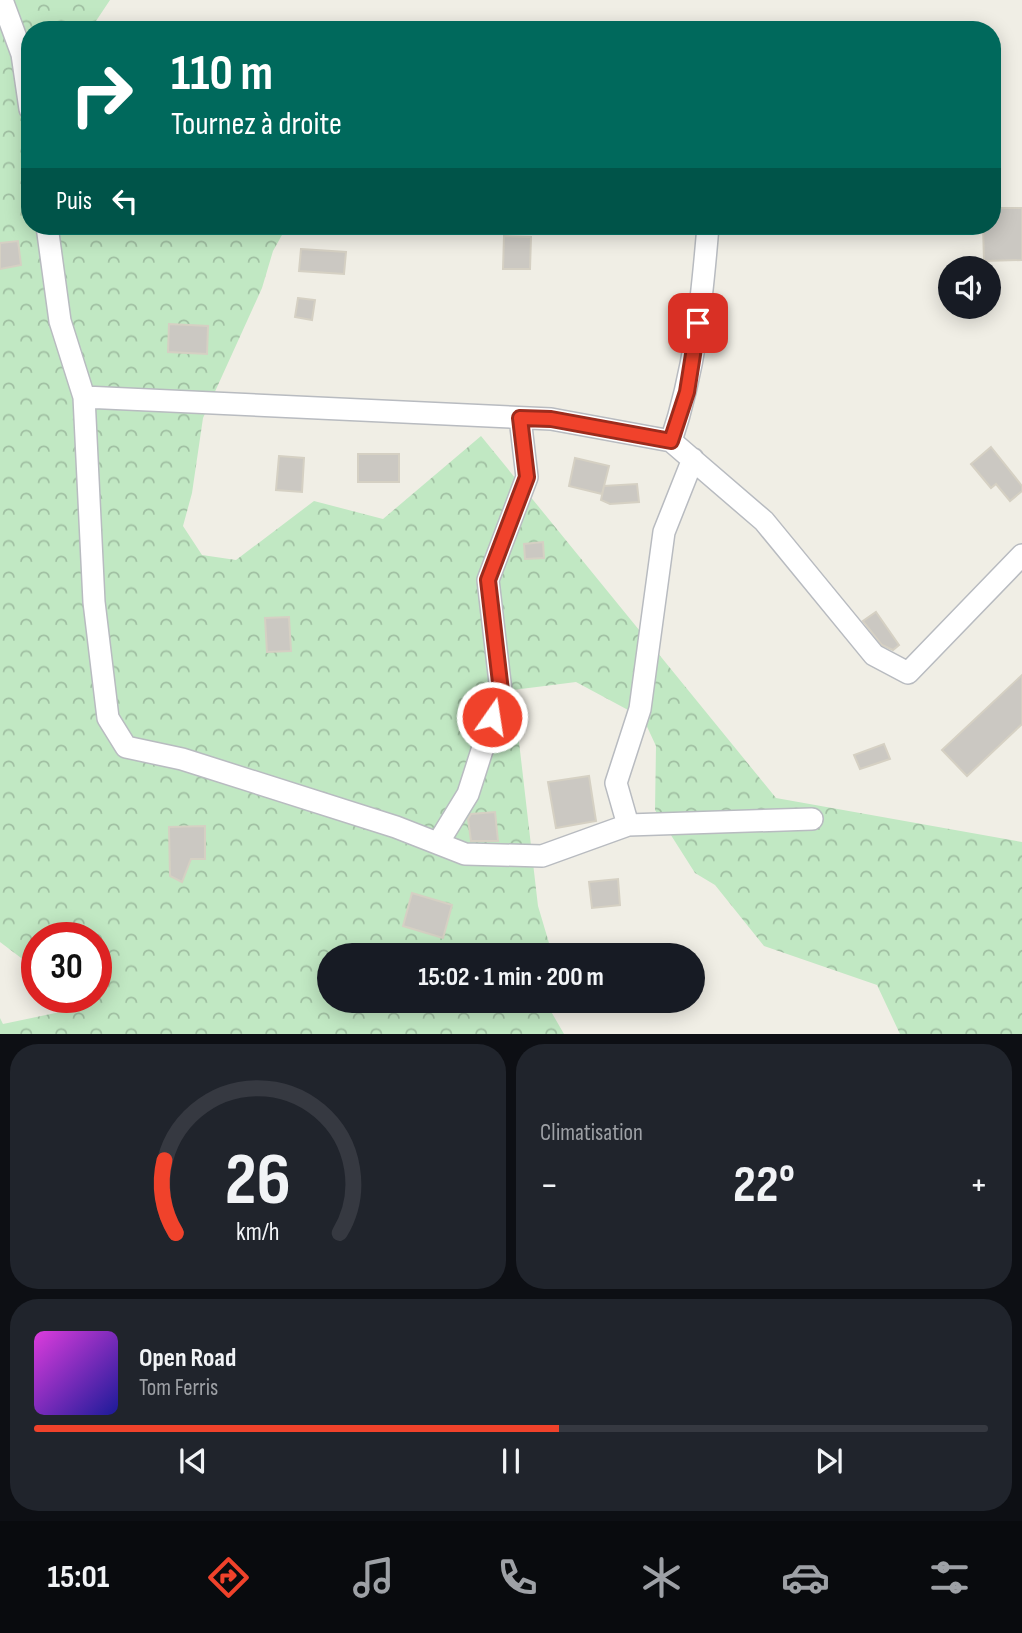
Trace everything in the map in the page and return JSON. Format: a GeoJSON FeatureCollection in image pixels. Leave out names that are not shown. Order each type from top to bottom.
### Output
{"type":"FeatureCollection","features":[{"type":"Feature","properties":{"kind":"street"},"geometry":{"type":"LineString","coordinates":[[2,0],[21,51]]}},
{"type":"Feature","properties":{"kind":"street"},"geometry":{"type":"LineString","coordinates":[[48,235],[60,321],[84,397],[94,602],[108,718],[126,747],[195,762],[396,827],[465,854],[542,856],[628,825],[812,819]]}},
{"type":"Feature","properties":{"kind":"street"},"geometry":{"type":"LineString","coordinates":[[671,441],[687,392],[702,300],[707,235]]}},
{"type":"Feature","properties":{"kind":"street"},"geometry":{"type":"LineString","coordinates":[[84,397],[551,419],[671,441],[764,521],[874,655],[908,673],[1022,555]]}},
{"type":"Feature","properties":{"kind":"street"},"geometry":{"type":"LineString","coordinates":[[438,844],[468,794],[501,691],[488,580],[527,477],[520,418]]}},
{"type":"Feature","properties":{"kind":"street"},"geometry":{"type":"LineString","coordinates":[[628,825],[615,783],[640,709],[664,532],[693,459]]}},
{"type":"Feature","properties":{"kind":"green space"},"geometry":{"type":"Polygon","coordinates":[[[0,0],[110,0],[96,21],[21,21],[21,235],[282,235],[273,251],[262,288],[203,418],[192,493],[183,526],[202,555],[236,560],[314,501],[383,519],[481,436],[776,798],[1022,842],[1022,1034],[900,1034],[877,985],[764,946],[715,885],[695,873],[655,810],[656,746],[643,718],[576,682],[513,690],[538,906],[549,943],[317,943],[317,1013],[552,1013],[564,1034],[0,1034],[0,1018],[3,1024],[55,1013],[112,1013],[112,922],[21,922],[21,958],[0,942],[0,0]]]}},
{"type":"Feature","properties":{"kind":"building"},"geometry":{"type":"Polygon","coordinates":[[[1001,208],[1022,208],[1022,260],[1001,261],[1001,256],[984,256],[983,235],[1001,235],[1001,208]]]}},
{"type":"Feature","properties":{"kind":"building"},"geometry":{"type":"Polygon","coordinates":[[[504,236],[531,237],[530,269],[503,269],[504,236]]]}},
{"type":"Feature","properties":{"kind":"building"},"geometry":{"type":"Polygon","coordinates":[[[18,241],[21,265],[0,269],[0,243],[18,241]]]}},
{"type":"Feature","properties":{"kind":"building"},"geometry":{"type":"Polygon","coordinates":[[[301,249],[346,252],[344,274],[299,271],[301,249]]]}},
{"type":"Feature","properties":{"kind":"building"},"geometry":{"type":"Polygon","coordinates":[[[298,298],[315,300],[312,320],[295,317],[298,298]]]}},
{"type":"Feature","properties":{"kind":"building"},"geometry":{"type":"Polygon","coordinates":[[[169,324],[208,326],[207,354],[168,352],[169,324]]]}},
{"type":"Feature","properties":{"kind":"building"},"geometry":{"type":"Polygon","coordinates":[[[991,447],[1022,486],[1022,491],[1010,501],[996,484],[991,488],[971,464],[991,447]]]}},
{"type":"Feature","properties":{"kind":"building"},"geometry":{"type":"Polygon","coordinates":[[[358,454],[399,454],[399,482],[358,482],[358,454]]]}},
{"type":"Feature","properties":{"kind":"building"},"geometry":{"type":"Polygon","coordinates":[[[279,456],[304,458],[302,492],[276,490],[279,456]]]}},
{"type":"Feature","properties":{"kind":"building"},"geometry":{"type":"Polygon","coordinates":[[[575,458],[609,466],[602,494],[569,486],[575,458]]]}},
{"type":"Feature","properties":{"kind":"building"},"geometry":{"type":"Polygon","coordinates":[[[637,484],[639,502],[610,504],[601,500],[604,486],[637,484]]]}},
{"type":"Feature","properties":{"kind":"building"},"geometry":{"type":"Polygon","coordinates":[[[543,542],[544,558],[525,559],[524,544],[543,542]]]}},
{"type":"Feature","properties":{"kind":"building"},"geometry":{"type":"Polygon","coordinates":[[[876,612],[899,645],[893,650],[882,645],[863,621],[876,612]]]}},
{"type":"Feature","properties":{"kind":"building"},"geometry":{"type":"Polygon","coordinates":[[[289,617],[291,651],[267,652],[265,618],[289,617]]]}},
{"type":"Feature","properties":{"kind":"building"},"geometry":{"type":"Polygon","coordinates":[[[1022,675],[1022,724],[967,776],[942,750],[1022,675]]]}},
{"type":"Feature","properties":{"kind":"building"},"geometry":{"type":"Polygon","coordinates":[[[884,744],[890,759],[860,769],[854,755],[884,744]]]}},
{"type":"Feature","properties":{"kind":"building"},"geometry":{"type":"Polygon","coordinates":[[[589,776],[596,821],[556,828],[548,782],[589,776]]]}},
{"type":"Feature","properties":{"kind":"building"},"geometry":{"type":"Polygon","coordinates":[[[495,812],[498,841],[471,841],[468,819],[471,814],[495,812]]]}},
{"type":"Feature","properties":{"kind":"building"},"geometry":{"type":"Polygon","coordinates":[[[205,826],[205,859],[191,859],[182,882],[170,876],[169,827],[205,826]]]}},
{"type":"Feature","properties":{"kind":"building"},"geometry":{"type":"Polygon","coordinates":[[[618,879],[620,905],[592,908],[589,882],[618,879]]]}},
{"type":"Feature","properties":{"kind":"building"},"geometry":{"type":"Polygon","coordinates":[[[412,893],[452,905],[443,938],[403,926],[412,893]]]}},
{"type":"Feature","properties":{"kind":"route"},"geometry":{"type":"LineString","coordinates":[[492,717],[501,691],[488,580],[527,477],[520,418],[551,419],[671,441],[687,392],[698,323]]}}]}
